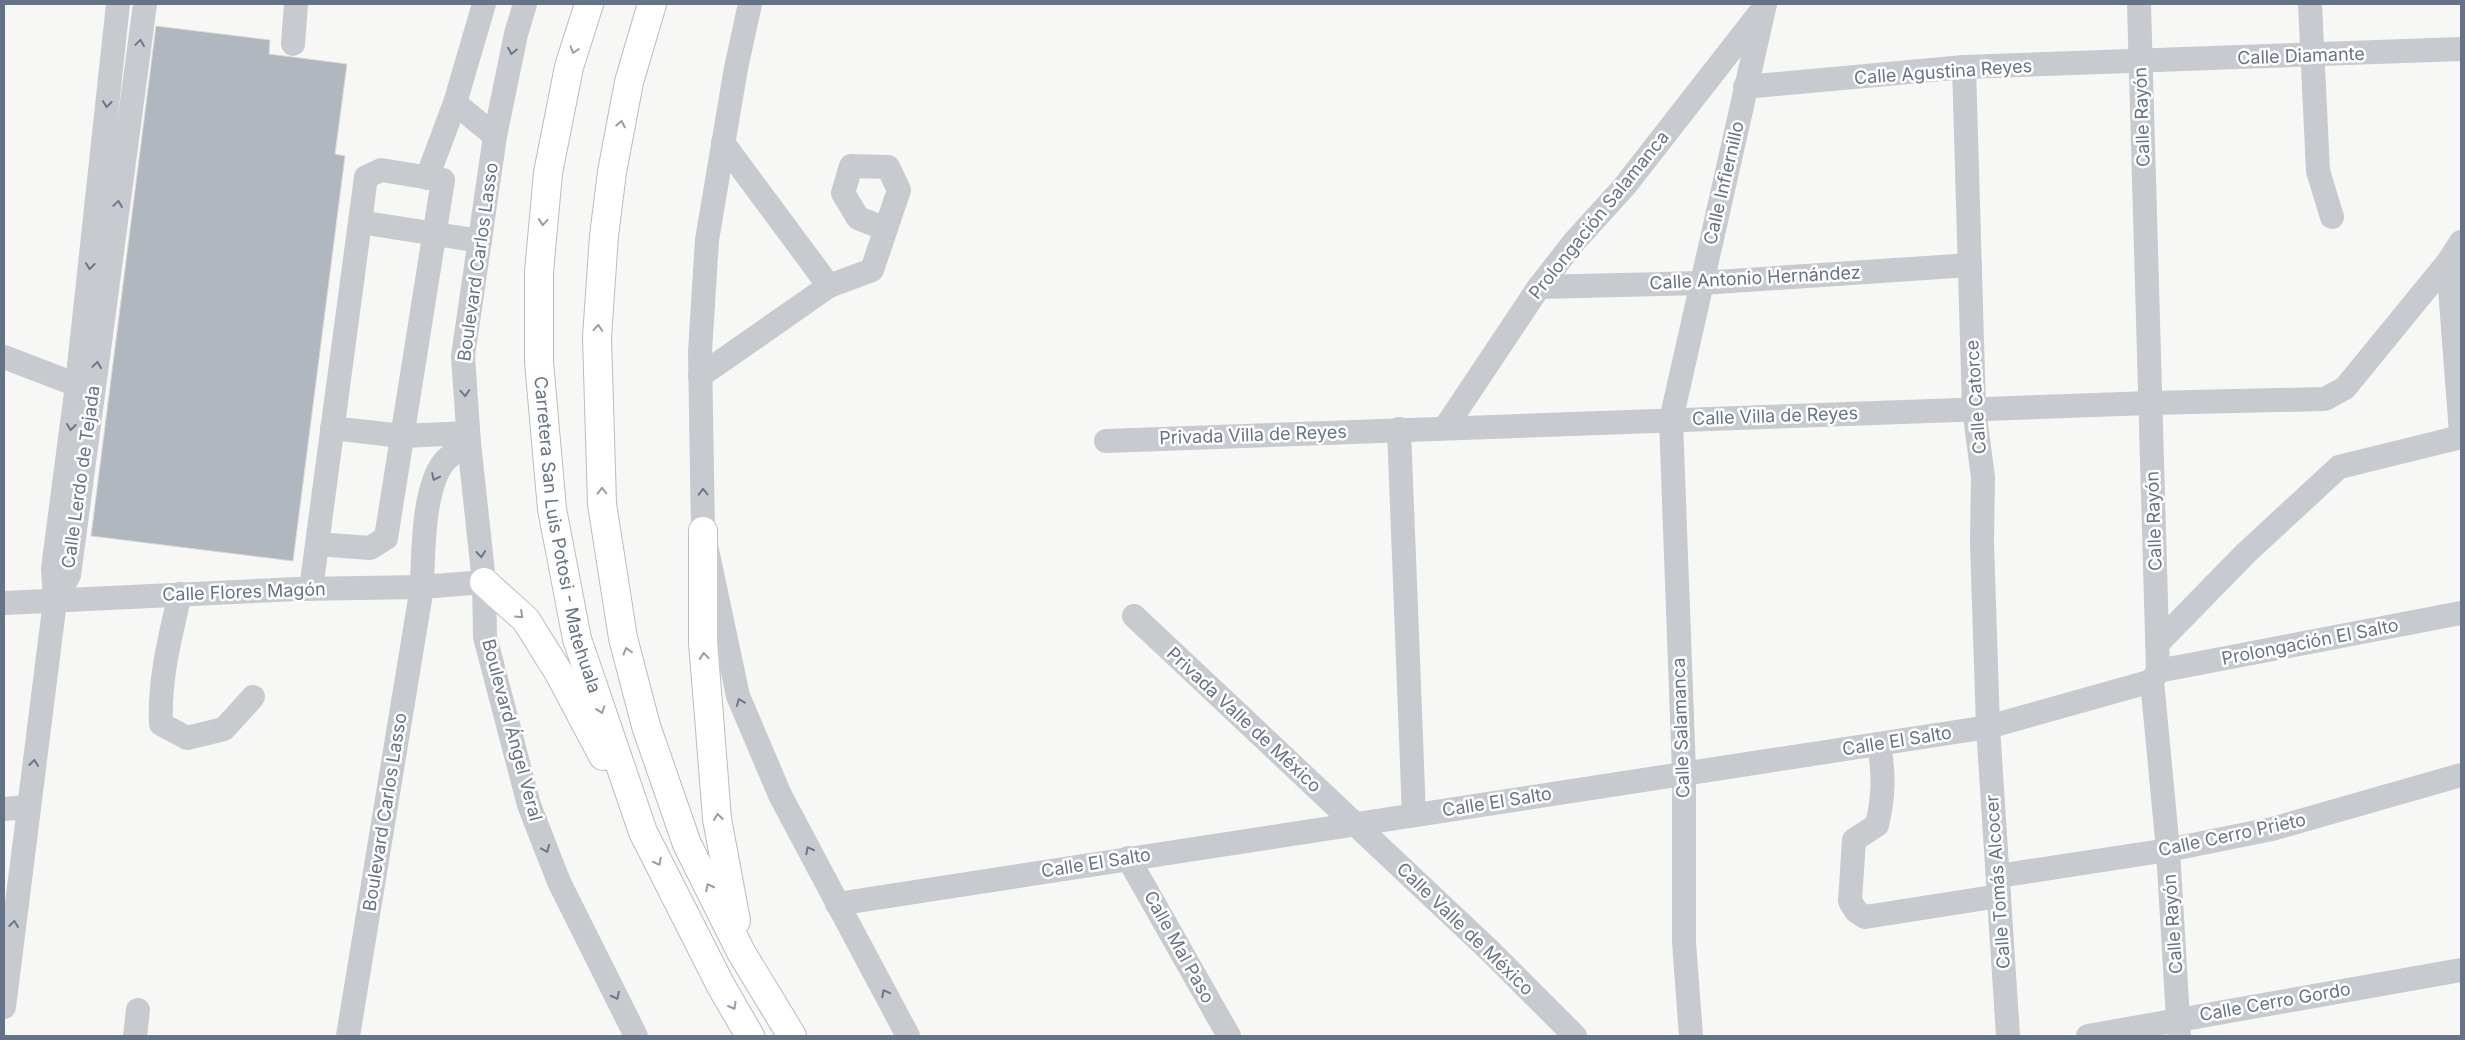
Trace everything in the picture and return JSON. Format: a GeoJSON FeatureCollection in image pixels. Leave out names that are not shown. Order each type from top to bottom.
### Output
{"type":"FeatureCollection","features":[{"type":"Feature","properties":{"kind":"highway","name":"Carretera San Luis Potosi - Matehuala"},"geometry":{"type":"LineString","coordinates":[[589,4],[569,67],[548,174],[539,272],[539,362],[552,509],[578,639],[643,832],[721,986],[750,1036]]}},
{"type":"Feature","properties":{"kind":"highway","name":"Carretera San Luis Potosi - Matehuala"},"geometry":{"type":"LineString","coordinates":[[652,4],[629,82],[612,172],[604,236],[597,337],[602,504],[623,638],[646,726],[687,844],[741,952],[792,1036]]}},
{"type":"Feature","properties":{"kind":"highway"},"geometry":{"type":"LineString","coordinates":[[703,531],[703,643],[716,809],[741,952]]}},
{"type":"Feature","properties":{"kind":"highway"},"geometry":{"type":"LineString","coordinates":[[484,582],[526,620],[559,673],[643,832]]}},
{"type":"Feature","properties":{"kind":"street","name":"Calle Lerdo de Tejada"},"geometry":{"type":"LineString","coordinates":[[4,1007],[55,601],[53,568],[77,385],[118,4]]}},
{"type":"Feature","properties":{"kind":"street","name":"Calle Lerdo de Tejada"},"geometry":{"type":"LineString","coordinates":[[55,601],[69,576],[145,4]]}},
{"type":"Feature","properties":{"kind":"street"},"geometry":{"type":"LineString","coordinates":[[293,44],[296,4]]}},
{"type":"Feature","properties":{"kind":"street"},"geometry":{"type":"LineString","coordinates":[[427,178],[455,103],[484,4]]}},
{"type":"Feature","properties":{"kind":"street","name":"Boulevard Carlos Lasso"},"geometry":{"type":"LineString","coordinates":[[484,582],[468,438],[463,356],[495,136],[516,34],[525,4]]}},
{"type":"Feature","properties":{"kind":"street"},"geometry":{"type":"LineString","coordinates":[[750,4],[723,143],[707,240],[700,376],[703,531],[738,696],[780,795],[908,1036]]}},
{"type":"Feature","properties":{"kind":"street","name":"Calle Rayón"},"geometry":{"type":"LineString","coordinates":[[2139,4],[2157,644],[2155,676],[2168,850],[2178,1028]]}},
{"type":"Feature","properties":{"kind":"street"},"geometry":{"type":"LineString","coordinates":[[2310,4],[2318,171],[2332,218]]}},
{"type":"Feature","properties":{"kind":"street","name":"Calle Infiernillo"},"geometry":{"type":"LineString","coordinates":[[1671,420],[1764,6]]}},
{"type":"Feature","properties":{"kind":"street","name":"Prolongación Salamanca"},"geometry":{"type":"LineString","coordinates":[[1445,428],[1539,287],[1574,242],[1624,187],[1764,6]]}},
{"type":"Feature","properties":{"kind":"street","name":"Calle Diamante"},"geometry":{"type":"LineString","coordinates":[[2141,62],[2461,49]]}},
{"type":"Feature","properties":{"kind":"street","name":"Calle Agustina Reyes"},"geometry":{"type":"LineString","coordinates":[[1745,87],[1964,67],[2141,62]]}},
{"type":"Feature","properties":{"kind":"street","name":"Calle Catorce"},"geometry":{"type":"LineString","coordinates":[[1964,67],[1974,409],[1982,476],[1982,543],[1988,727]]}},
{"type":"Feature","properties":{"kind":"street"},"geometry":{"type":"LineString","coordinates":[[455,103],[495,136]]}},
{"type":"Feature","properties":{"kind":"street"},"geometry":{"type":"LineString","coordinates":[[723,143],[829,286]]}},
{"type":"Feature","properties":{"kind":"street"},"geometry":{"type":"LineString","coordinates":[[311,589],[332,428],[366,177],[381,170],[443,180],[386,538],[370,548],[317,544]]}},
{"type":"Feature","properties":{"kind":"street"},"geometry":{"type":"LineString","coordinates":[[360,222],[480,241]]}},
{"type":"Feature","properties":{"kind":"street"},"geometry":{"type":"LineString","coordinates":[[700,376],[829,286],[872,270],[886,229]]}},
{"type":"Feature","properties":{"kind":"street","name":"Calle Villa de Reyes"},"geometry":{"type":"LineString","coordinates":[[1400,429],[2150,402],[2325,399],[2345,388],[2455,261],[2461,242]]}},
{"type":"Feature","properties":{"kind":"street"},"geometry":{"type":"LineString","coordinates":[[2455,261],[2461,433]]}},
{"type":"Feature","properties":{"kind":"street","name":"Calle Antonio Hernández"},"geometry":{"type":"LineString","coordinates":[[1539,287],[1702,283],[1970,265]]}},
{"type":"Feature","properties":{"kind":"street"},"geometry":{"type":"LineString","coordinates":[[4,357],[77,385]]}},
{"type":"Feature","properties":{"kind":"street","name":"Calle Salamanca"},"geometry":{"type":"LineString","coordinates":[[1671,420],[1684,772],[1684,942],[1690,1036]]}},
{"type":"Feature","properties":{"kind":"street"},"geometry":{"type":"LineString","coordinates":[[332,428],[402,436],[468,438]]}},
{"type":"Feature","properties":{"kind":"street"},"geometry":{"type":"LineString","coordinates":[[1400,429],[1414,815]]}},
{"type":"Feature","properties":{"kind":"street","name":"Privada Villa de Reyes"},"geometry":{"type":"LineString","coordinates":[[1106,441],[1400,429]]}},
{"type":"Feature","properties":{"kind":"street"},"geometry":{"type":"LineString","coordinates":[[2157,644],[2246,553],[2339,467],[2461,437]]}},
{"type":"Feature","properties":{"kind":"street","name":"Boulevard Carlos Lasso"},"geometry":{"type":"LineString","coordinates":[[348,1036],[422,587],[423,544],[432,480],[444,461],[468,438]]}},
{"type":"Feature","properties":{"kind":"street","name":"Calle Flores Magón"},"geometry":{"type":"LineString","coordinates":[[4,603],[180,594],[422,587],[484,582]]}},
{"type":"Feature","properties":{"kind":"street","name":"Boulevard Ángel Veral"},"geometry":{"type":"LineString","coordinates":[[484,582],[485,637],[529,805],[559,882],[636,1036]]}},
{"type":"Feature","properties":{"kind":"street"},"geometry":{"type":"LineString","coordinates":[[180,594],[165,656],[160,695],[161,724],[187,738],[224,729],[253,697]]}},
{"type":"Feature","properties":{"kind":"street","name":"Prolongación El Salto"},"geometry":{"type":"LineString","coordinates":[[2155,676],[2461,613]]}},
{"type":"Feature","properties":{"kind":"street","name":"Privada Valle de México"},"geometry":{"type":"LineString","coordinates":[[1134,616],[1354,823]]}},
{"type":"Feature","properties":{"kind":"street","name":"Calle El Salto"},"geometry":{"type":"LineString","coordinates":[[837,904],[1684,772],[1988,727],[2155,676]]}},
{"type":"Feature","properties":{"kind":"street","name":"Calle Tomás Alcocer"},"geometry":{"type":"LineString","coordinates":[[1988,727],[2008,1036]]}},
{"type":"Feature","properties":{"kind":"street","name":"Calle Cerro Prieto"},"geometry":{"type":"LineString","coordinates":[[1879,744],[1884,772],[1883,800],[1877,825],[1854,840],[1850,901],[1856,911],[1865,917],[1998,886],[2272,829],[2461,775]]}},
{"type":"Feature","properties":{"kind":"street"},"geometry":{"type":"LineString","coordinates":[[4,809],[28,807]]}},
{"type":"Feature","properties":{"kind":"street","name":"Calle Valle de México"},"geometry":{"type":"LineString","coordinates":[[1354,823],[1489,950],[1575,1036]]}},
{"type":"Feature","properties":{"kind":"street","name":"Calle Mal Paso"},"geometry":{"type":"LineString","coordinates":[[1128,858],[1229,1036]]}},
{"type":"Feature","properties":{"kind":"street","name":"Calle Cerro Gordo"},"geometry":{"type":"LineString","coordinates":[[2088,1036],[2178,1028],[2461,970]]}},
{"type":"Feature","properties":{"kind":"street"},"geometry":{"type":"LineString","coordinates":[[135,1036],[138,1010]]}},
{"type":"Feature","properties":{"kind":"building"},"geometry":{"type":"Polygon","coordinates":[[[156,26],[270,40],[269,54],[347,64],[335,154],[345,156],[293,561],[91,536],[156,26]]]}}]}
